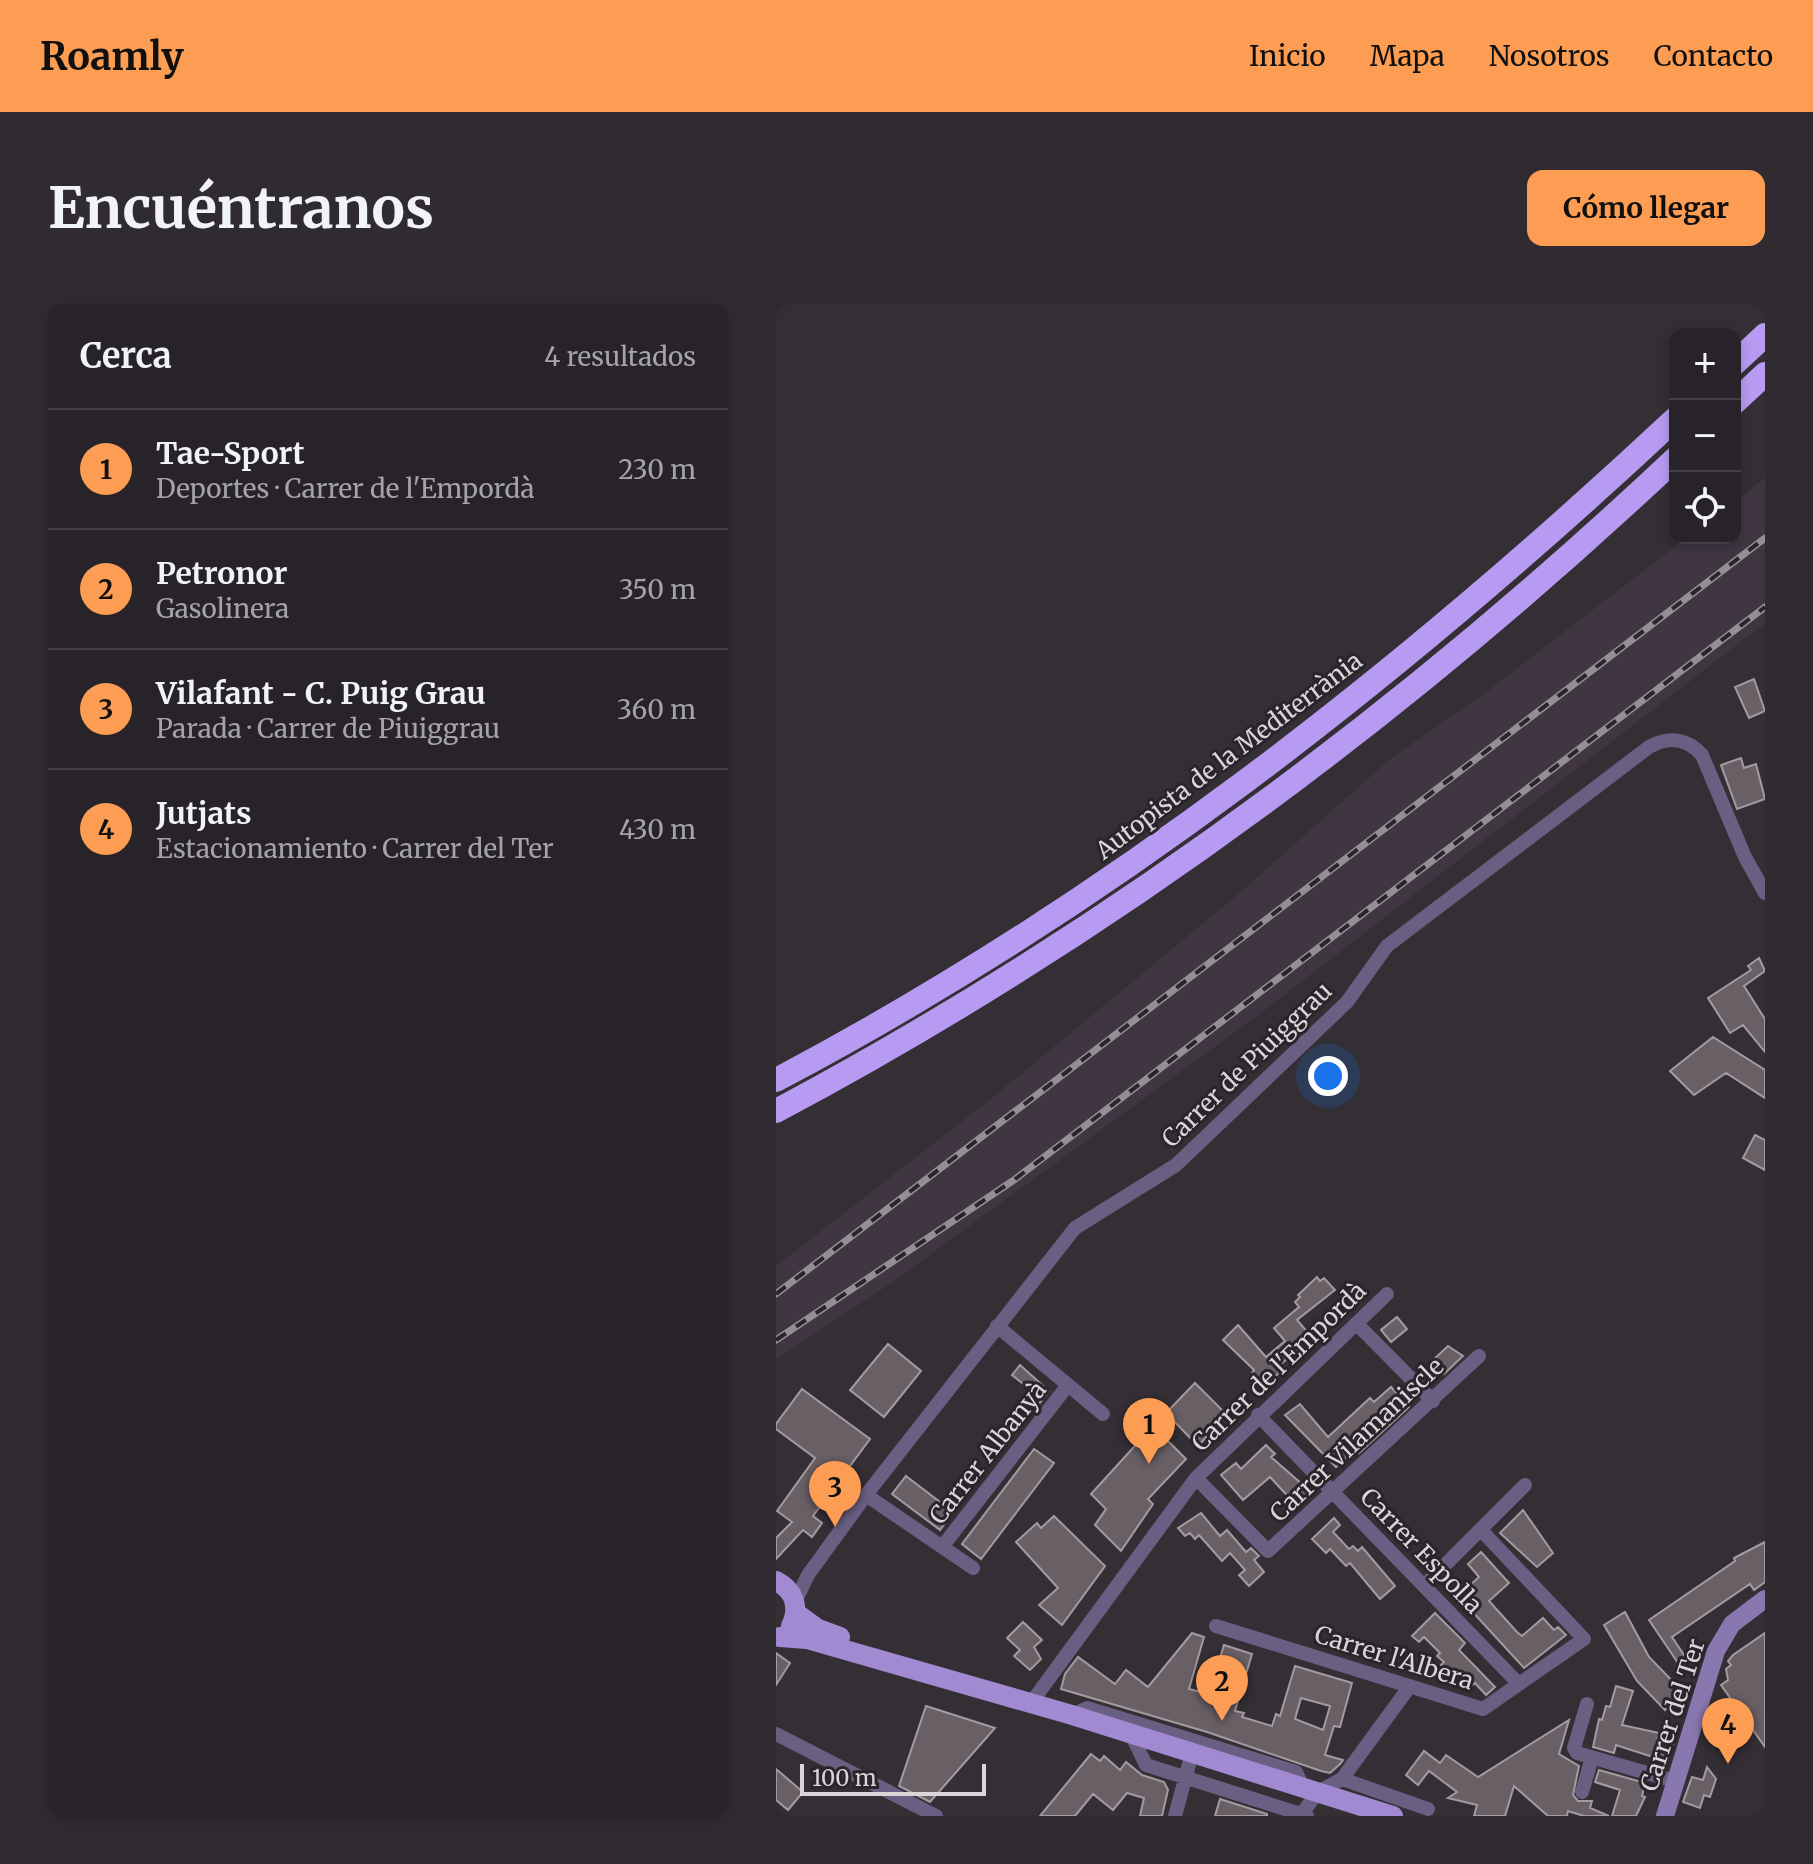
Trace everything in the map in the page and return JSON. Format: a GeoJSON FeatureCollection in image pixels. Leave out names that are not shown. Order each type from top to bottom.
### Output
{"type":"FeatureCollection","features":[{"type":"Feature","properties":{"kind":"highway"},"geometry":{"type":"LineString","coordinates":[[1741,357],[1765,335]]}},
{"type":"Feature","properties":{"kind":"highway"},"geometry":{"type":"LineString","coordinates":[[1737,400],[1765,374]]}},
{"type":"Feature","properties":{"kind":"highway","name":"Autopista de la Mediterrània"},"geometry":{"type":"LineString","coordinates":[[776,1080],[875,1027],[1008,946],[1139,861],[1230,795],[1434,634],[1669,424]]}},
{"type":"Feature","properties":{"kind":"highway"},"geometry":{"type":"LineString","coordinates":[[776,1111],[986,993],[1153,885],[1246,819],[1452,657],[1669,464]]}},
{"type":"Feature","properties":{"kind":"main road"},"geometry":{"type":"LineString","coordinates":[[778,1582],[795,1608],[818,1629],[957,1675],[1005,1695]]}},
{"type":"Feature","properties":{"kind":"main road"},"geometry":{"type":"LineString","coordinates":[[778,1638],[791,1627],[795,1608]]}},
{"type":"Feature","properties":{"kind":"main road"},"geometry":{"type":"LineString","coordinates":[[778,1638],[807,1639],[1005,1695],[1393,1816]]}},
{"type":"Feature","properties":{"kind":"street","name":"Carrer de Piuiggrau"},"geometry":{"type":"LineString","coordinates":[[795,1608],[808,1575],[866,1495],[1075,1228],[1176,1165],[1347,1002],[1387,946],[1656,742],[1681,741],[1702,755],[1745,857],[1765,893]]}},
{"type":"Feature","properties":{"kind":"street","name":"Carrer de l'Empordà"},"geometry":{"type":"LineString","coordinates":[[1031,1703],[1196,1478],[1387,1294]]}},
{"type":"Feature","properties":{"kind":"street"},"geometry":{"type":"LineString","coordinates":[[1357,1324],[1433,1401]]}},
{"type":"Feature","properties":{"kind":"street","name":"Carrer Albanyà"},"geometry":{"type":"LineString","coordinates":[[997,1326],[1103,1414]]}},
{"type":"Feature","properties":{"kind":"street","name":"Carrer Vilamaniscle"},"geometry":{"type":"LineString","coordinates":[[1196,1478],[1268,1551],[1479,1356]]}},
{"type":"Feature","properties":{"kind":"street","name":"Carrer Albanyà"},"geometry":{"type":"LineString","coordinates":[[942,1547],[1068,1385]]}},
{"type":"Feature","properties":{"kind":"street","name":"Carrer Espolla"},"geometry":{"type":"LineString","coordinates":[[1258,1415],[1519,1684]]}},
{"type":"Feature","properties":{"kind":"street"},"geometry":{"type":"LineString","coordinates":[[1424,1586],[1525,1485]]}},
{"type":"Feature","properties":{"kind":"street","name":"Carrer Albanyà"},"geometry":{"type":"LineString","coordinates":[[866,1495],[973,1568]]}},
{"type":"Feature","properties":{"kind":"street","name":"Carrer l'Albera"},"geometry":{"type":"LineString","coordinates":[[1216,1626],[1483,1709],[1584,1639],[1481,1530]]}},
{"type":"Feature","properties":{"kind":"street"},"geometry":{"type":"LineString","coordinates":[[778,1582],[808,1575]]}},
{"type":"Feature","properties":{"kind":"street","name":"Carrer del Ter"},"geometry":{"type":"LineString","coordinates":[[1665,1816],[1716,1651],[1732,1624],[1762,1606]]}},
{"type":"Feature","properties":{"kind":"street"},"geometry":{"type":"LineString","coordinates":[[1310,1790],[1342,1779],[1410,1686]]}},
{"type":"Feature","properties":{"kind":"street"},"geometry":{"type":"LineString","coordinates":[[1587,1704],[1574,1748],[1577,1753],[1675,1781]]}},
{"type":"Feature","properties":{"kind":"street"},"geometry":{"type":"LineString","coordinates":[[1072,1715],[1087,1708],[1296,1772],[1310,1790]]}},
{"type":"Feature","properties":{"kind":"street"},"geometry":{"type":"LineString","coordinates":[[776,1734],[936,1816]]}},
{"type":"Feature","properties":{"kind":"street"},"geometry":{"type":"LineString","coordinates":[[1131,1734],[1146,1765],[1303,1816],[1310,1790]]}},
{"type":"Feature","properties":{"kind":"street"},"geometry":{"type":"LineString","coordinates":[[1175,1816],[1192,1753]]}},
{"type":"Feature","properties":{"kind":"street"},"geometry":{"type":"LineString","coordinates":[[1582,1792],[1592,1758]]}},
{"type":"Feature","properties":{"kind":"street"},"geometry":{"type":"LineString","coordinates":[[1342,1779],[1348,1802]]}},
{"type":"Feature","properties":{"kind":"street"},"geometry":{"type":"LineString","coordinates":[[1342,1779],[1420,1810]]}},
{"type":"Feature","properties":{"kind":"shaded area"},"geometry":{"type":"Polygon","coordinates":[[[1765,478],[1765,623],[1257,1016],[890,1284],[776,1359],[776,1266],[991,1099],[1242,891],[1390,759],[1485,693],[1678,544],[1741,544],[1741,496],[1765,478]]]}},
{"type":"Feature","properties":{"kind":"building"},"geometry":{"type":"Polygon","coordinates":[[[1754,679],[1765,711],[1749,718],[1735,687],[1754,679]]]}},
{"type":"Feature","properties":{"kind":"building"},"geometry":{"type":"Polygon","coordinates":[[[1741,758],[1744,768],[1756,764],[1765,799],[1737,809],[1721,765],[1741,758]]]}},
{"type":"Feature","properties":{"kind":"building"},"geometry":{"type":"Polygon","coordinates":[[[1759,958],[1765,971],[1744,986],[1765,1019],[1765,1052],[1743,1025],[1730,1033],[1708,998],[1751,970],[1748,966],[1759,958]]]}},
{"type":"Feature","properties":{"kind":"building"},"geometry":{"type":"Polygon","coordinates":[[[1713,1037],[1765,1070],[1765,1098],[1726,1073],[1694,1095],[1670,1071],[1713,1037]]]}},
{"type":"Feature","properties":{"kind":"building"},"geometry":{"type":"Polygon","coordinates":[[[1755,1135],[1765,1140],[1765,1170],[1743,1158],[1755,1135]]]}},
{"type":"Feature","properties":{"kind":"building"},"geometry":{"type":"Polygon","coordinates":[[[1317,1277],[1320,1281],[1324,1278],[1335,1290],[1297,1320],[1315,1341],[1307,1348],[1304,1344],[1280,1365],[1285,1369],[1263,1385],[1252,1373],[1254,1370],[1223,1340],[1238,1325],[1266,1357],[1285,1341],[1274,1328],[1299,1307],[1295,1302],[1300,1297],[1298,1295],[1317,1277]]]}},
{"type":"Feature","properties":{"kind":"building"},"geometry":{"type":"Polygon","coordinates":[[[1397,1317],[1407,1329],[1391,1342],[1381,1330],[1397,1317]]]}},
{"type":"Feature","properties":{"kind":"building"},"geometry":{"type":"Polygon","coordinates":[[[888,1344],[921,1371],[884,1417],[850,1390],[888,1344]]]}},
{"type":"Feature","properties":{"kind":"building"},"geometry":{"type":"Polygon","coordinates":[[[1448,1346],[1463,1356],[1444,1374],[1432,1361],[1448,1346]]]}},
{"type":"Feature","properties":{"kind":"building"},"geometry":{"type":"Polygon","coordinates":[[[1020,1365],[1049,1391],[1035,1409],[1025,1401],[1032,1391],[1012,1375],[1020,1365]]]}},
{"type":"Feature","properties":{"kind":"building"},"geometry":{"type":"Polygon","coordinates":[[[1195,1383],[1227,1415],[1198,1446],[1166,1413],[1195,1383]]]}},
{"type":"Feature","properties":{"kind":"building"},"geometry":{"type":"Polygon","coordinates":[[[1391,1387],[1409,1407],[1359,1453],[1355,1449],[1336,1467],[1285,1415],[1300,1404],[1328,1437],[1370,1398],[1374,1402],[1391,1387]]]}},
{"type":"Feature","properties":{"kind":"building"},"geometry":{"type":"Polygon","coordinates":[[[802,1389],[870,1439],[813,1516],[822,1523],[812,1537],[803,1530],[776,1559],[776,1538],[792,1522],[777,1511],[815,1458],[776,1429],[776,1424],[802,1389]]]}},
{"type":"Feature","properties":{"kind":"building"},"geometry":{"type":"Polygon","coordinates":[[[1153,1426],[1186,1459],[1148,1499],[1153,1504],[1121,1551],[1095,1525],[1106,1509],[1091,1494],[1153,1426]]]}},
{"type":"Feature","properties":{"kind":"building"},"geometry":{"type":"Polygon","coordinates":[[[1266,1445],[1275,1454],[1271,1457],[1310,1491],[1296,1505],[1270,1477],[1243,1500],[1221,1475],[1236,1463],[1241,1469],[1266,1445]]]}},
{"type":"Feature","properties":{"kind":"building"},"geometry":{"type":"Polygon","coordinates":[[[1034,1449],[1054,1463],[981,1559],[962,1544],[1034,1449]]]}},
{"type":"Feature","properties":{"kind":"building"},"geometry":{"type":"Polygon","coordinates":[[[906,1476],[953,1512],[940,1530],[892,1494],[906,1476]]]}},
{"type":"Feature","properties":{"kind":"building"},"geometry":{"type":"Polygon","coordinates":[[[1523,1510],[1553,1553],[1537,1567],[1500,1533],[1523,1510]]]}},
{"type":"Feature","properties":{"kind":"building"},"geometry":{"type":"Polygon","coordinates":[[[1201,1513],[1220,1536],[1227,1530],[1246,1552],[1251,1548],[1259,1556],[1254,1560],[1264,1572],[1249,1586],[1239,1575],[1245,1570],[1230,1553],[1222,1561],[1199,1535],[1195,1539],[1190,1533],[1185,1536],[1178,1528],[1201,1513]]]}},
{"type":"Feature","properties":{"kind":"building"},"geometry":{"type":"Polygon","coordinates":[[[1054,1516],[1105,1566],[1062,1625],[1039,1605],[1058,1588],[1016,1542],[1037,1523],[1041,1528],[1054,1516]]]}},
{"type":"Feature","properties":{"kind":"building"},"geometry":{"type":"Polygon","coordinates":[[[1334,1518],[1340,1525],[1333,1532],[1349,1549],[1353,1546],[1358,1551],[1362,1547],[1395,1586],[1380,1599],[1350,1563],[1346,1566],[1330,1549],[1326,1553],[1312,1539],[1334,1518]]]}},
{"type":"Feature","properties":{"kind":"building"},"geometry":{"type":"Polygon","coordinates":[[[1765,1542],[1765,1582],[1754,1590],[1750,1584],[1672,1637],[1688,1661],[1680,1666],[1649,1620],[1735,1561],[1734,1558],[1765,1542]]]}},
{"type":"Feature","properties":{"kind":"building"},"geometry":{"type":"Polygon","coordinates":[[[1481,1552],[1509,1583],[1489,1601],[1517,1632],[1522,1636],[1543,1618],[1554,1630],[1558,1627],[1566,1635],[1524,1668],[1458,1596],[1479,1577],[1468,1564],[1481,1552]]]}},
{"type":"Feature","properties":{"kind":"building"},"geometry":{"type":"Polygon","coordinates":[[[1625,1612],[1649,1657],[1684,1693],[1665,1710],[1637,1681],[1604,1625],[1625,1612]]]}},
{"type":"Feature","properties":{"kind":"building"},"geometry":{"type":"Polygon","coordinates":[[[1435,1613],[1465,1643],[1459,1650],[1495,1687],[1486,1695],[1475,1683],[1470,1687],[1455,1670],[1451,1674],[1441,1665],[1444,1662],[1437,1656],[1440,1653],[1424,1637],[1419,1642],[1412,1636],[1435,1613]]]}},
{"type":"Feature","properties":{"kind":"building"},"geometry":{"type":"Polygon","coordinates":[[[1023,1622],[1042,1640],[1034,1647],[1041,1659],[1030,1670],[1014,1656],[1020,1650],[1007,1638],[1023,1622]]]}},
{"type":"Feature","properties":{"kind":"building"},"geometry":{"type":"Polygon","coordinates":[[[1192,1633],[1204,1637],[1189,1689],[1209,1694],[1224,1645],[1252,1654],[1235,1711],[1244,1713],[1242,1717],[1272,1726],[1276,1714],[1280,1716],[1295,1666],[1352,1683],[1340,1727],[1334,1726],[1325,1755],[1343,1760],[1330,1773],[1321,1771],[1207,1732],[1061,1689],[1065,1674],[1078,1657],[1115,1684],[1126,1670],[1148,1687],[1192,1633]],[[1301,1698],[1295,1719],[1323,1730],[1330,1706],[1301,1698]]]}},
{"type":"Feature","properties":{"kind":"building"},"geometry":{"type":"Polygon","coordinates":[[[1765,1633],[1765,1747],[1721,1685],[1728,1680],[1726,1669],[1731,1665],[1728,1661],[1733,1655],[1765,1633]]]}},
{"type":"Feature","properties":{"kind":"building"},"geometry":{"type":"Polygon","coordinates":[[[776,1653],[790,1663],[776,1685],[776,1653]]]}},
{"type":"Feature","properties":{"kind":"building"},"geometry":{"type":"Polygon","coordinates":[[[1616,1686],[1633,1691],[1622,1725],[1659,1733],[1657,1740],[1673,1744],[1668,1762],[1616,1745],[1614,1753],[1593,1747],[1599,1719],[1602,1720],[1606,1706],[1610,1707],[1616,1686]]]}},
{"type":"Feature","properties":{"kind":"building"},"geometry":{"type":"Polygon","coordinates":[[[926,1706],[995,1728],[930,1802],[899,1786],[926,1706]]]}},
{"type":"Feature","properties":{"kind":"building"},"geometry":{"type":"Polygon","coordinates":[[[1569,1720],[1559,1754],[1579,1766],[1573,1795],[1578,1801],[1592,1801],[1590,1808],[1609,1816],[1584,1816],[1568,1811],[1567,1816],[1548,1816],[1514,1786],[1505,1816],[1474,1816],[1477,1805],[1448,1798],[1457,1792],[1429,1771],[1418,1785],[1406,1775],[1424,1751],[1440,1763],[1446,1755],[1478,1777],[1569,1720]]]}},
{"type":"Feature","properties":{"kind":"building"},"geometry":{"type":"Polygon","coordinates":[[[1091,1754],[1100,1761],[1104,1756],[1120,1770],[1126,1762],[1142,1775],[1164,1782],[1168,1790],[1162,1816],[1140,1816],[1144,1798],[1127,1793],[1113,1810],[1093,1794],[1075,1816],[1040,1816],[1091,1754]]]}},
{"type":"Feature","properties":{"kind":"building"},"geometry":{"type":"Polygon","coordinates":[[[1707,1767],[1716,1779],[1710,1797],[1704,1795],[1700,1808],[1683,1802],[1692,1777],[1703,1780],[1707,1767]]]}},
{"type":"Feature","properties":{"kind":"building"},"geometry":{"type":"Polygon","coordinates":[[[776,1769],[803,1792],[788,1810],[776,1800],[776,1769]]]}},
{"type":"Feature","properties":{"kind":"building"},"geometry":{"type":"Polygon","coordinates":[[[1599,1770],[1645,1783],[1642,1796],[1645,1797],[1636,1816],[1612,1816],[1620,1790],[1595,1782],[1599,1770]]]}},
{"type":"Feature","properties":{"kind":"building"},"geometry":{"type":"Polygon","coordinates":[[[1220,1799],[1267,1814],[1267,1816],[1215,1816],[1220,1799]]]}},
{"type":"Feature","properties":{"kind":"railway"},"geometry":{"type":"LineString","coordinates":[[776,1294],[1765,538]]}},
{"type":"Feature","properties":{"kind":"railway"},"geometry":{"type":"LineString","coordinates":[[776,1340],[1014,1180],[1765,607]]}},
{"type":"Feature","properties":{"kind":"place","name":"Tae-Sport"},"geometry":{"type":"Point","coordinates":[1149,1464]}},
{"type":"Feature","properties":{"kind":"place","name":"Vilafant - C. Puig Grau"},"geometry":{"type":"Point","coordinates":[835,1527]}},
{"type":"Feature","properties":{"kind":"place","name":"Petronor"},"geometry":{"type":"Point","coordinates":[1222,1721]}},
{"type":"Feature","properties":{"kind":"place","name":"Jutjats"},"geometry":{"type":"Point","coordinates":[1728,1764]}}]}
